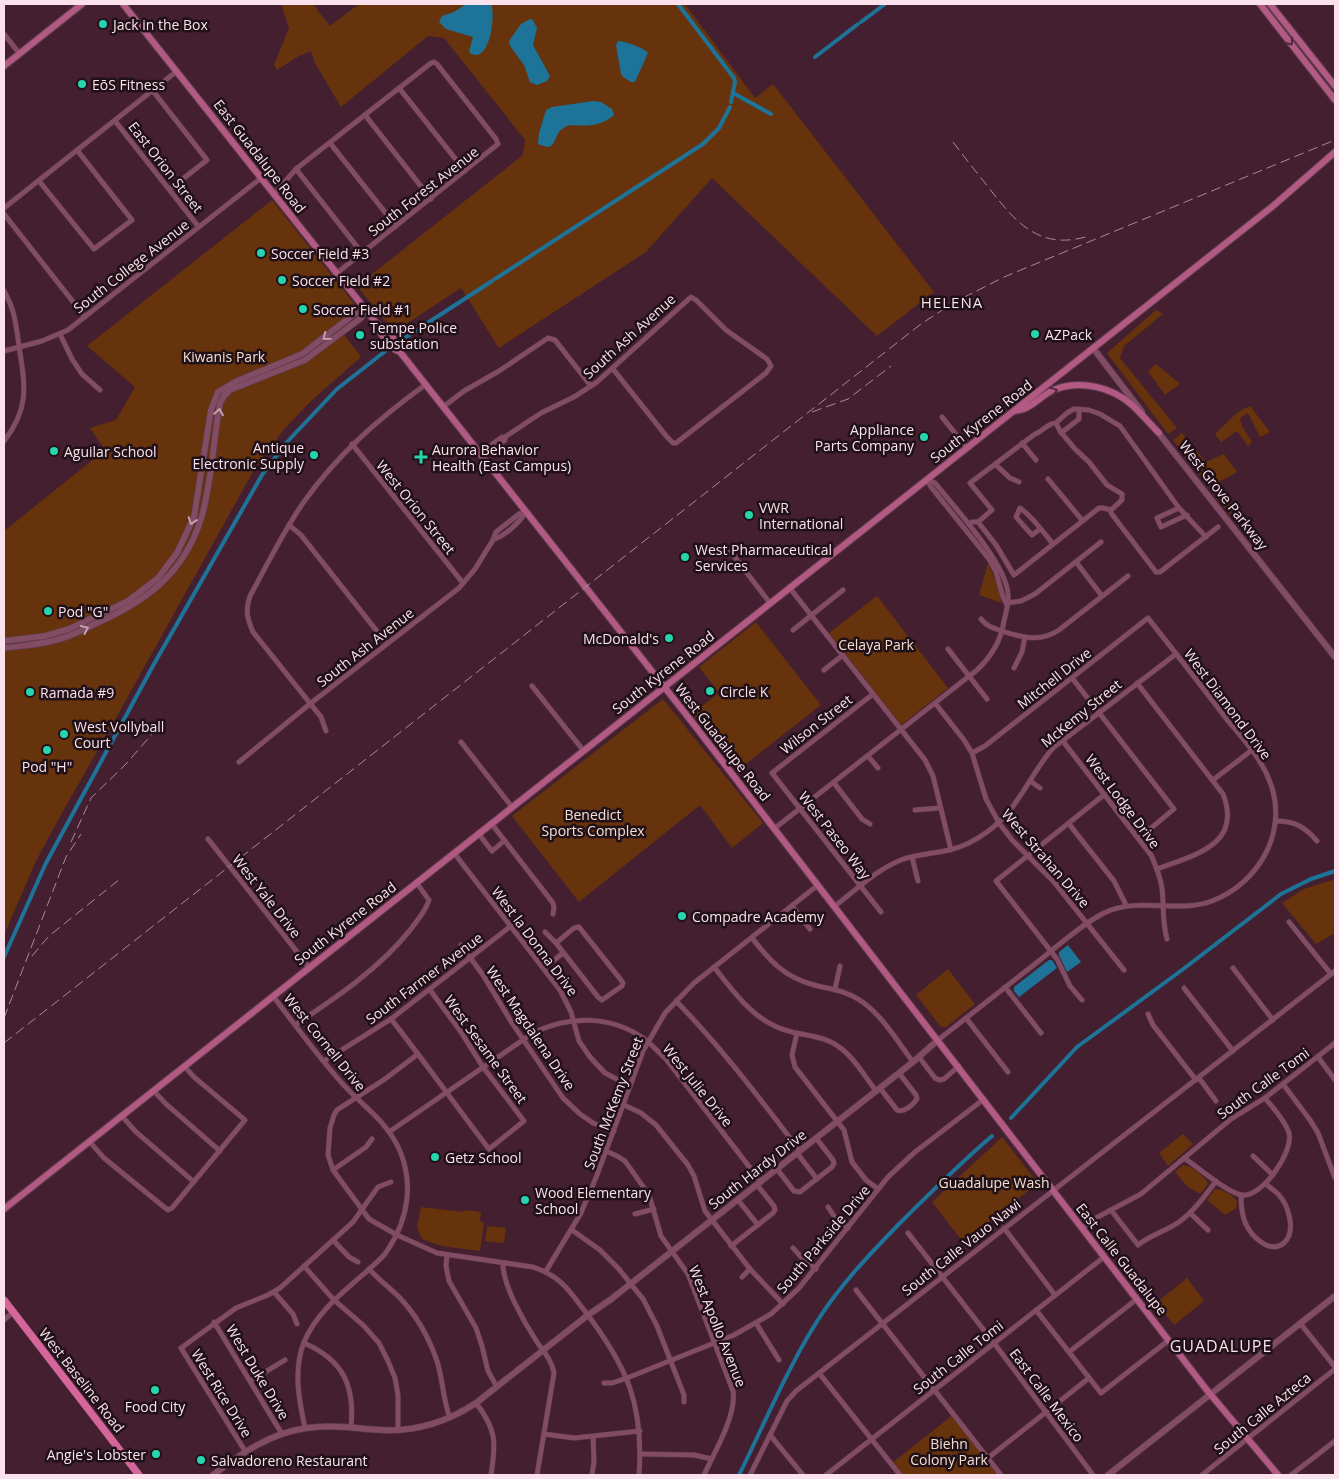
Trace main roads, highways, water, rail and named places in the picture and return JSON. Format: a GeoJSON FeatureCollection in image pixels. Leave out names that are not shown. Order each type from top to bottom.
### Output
{"type":"FeatureCollection","features":[{"type":"Feature","properties":{"kind":"main road"},"geometry":{"type":"LineString","coordinates":[[4,66],[82,4]]}},
{"type":"Feature","properties":{"kind":"main road","name":"East Guadalupe Road"},"geometry":{"type":"LineString","coordinates":[[124,4],[365,310],[377,324],[383,327],[398,350]]}},
{"type":"Feature","properties":{"kind":"main road"},"geometry":{"type":"LineString","coordinates":[[1260,4],[1335,100]]}},
{"type":"Feature","properties":{"kind":"main road"},"geometry":{"type":"LineString","coordinates":[[1270,4],[1335,86]]}},
{"type":"Feature","properties":{"kind":"main road","name":"South Kyrene Road"},"geometry":{"type":"LineString","coordinates":[[4,1209],[1273,206],[1335,152]]}},
{"type":"Feature","properties":{"kind":"main road","name":"West Guadalupe Road"},"geometry":{"type":"LineString","coordinates":[[398,350],[775,828],[1003,1125]]}},
{"type":"Feature","properties":{"kind":"main road"},"geometry":{"type":"LineString","coordinates":[[1011,412],[1026,408],[1044,395],[1057,389],[1079,385],[1088,386],[1109,391],[1127,401],[1159,434]]}},
{"type":"Feature","properties":{"kind":"main road","name":"East Calle Guadalupe"},"geometry":{"type":"LineString","coordinates":[[1003,1125],[1210,1394],[1278,1475]]}},
{"type":"Feature","properties":{"kind":"main road","name":"West Baseline Road"},"geometry":{"type":"LineString","coordinates":[[4,1300],[140,1475]]}},
{"type":"Feature","properties":{"kind":"water"},"geometry":{"type":"Polygon","coordinates":[[[466,4],[491,4],[493,18],[490,36],[483,52],[478,55],[471,54],[469,51],[473,37],[446,29],[439,22],[442,16],[454,12],[466,4]]]}},
{"type":"Feature","properties":{"kind":"water"},"geometry":{"type":"Polygon","coordinates":[[[530,19],[533,20],[537,28],[533,45],[550,76],[547,81],[537,85],[530,82],[524,65],[510,46],[509,41],[521,24],[530,19]]]}},
{"type":"Feature","properties":{"kind":"water"},"geometry":{"type":"Polygon","coordinates":[[[618,41],[634,45],[648,53],[635,82],[631,82],[621,74],[616,45],[618,41]]]}},
{"type":"Feature","properties":{"kind":"water"},"geometry":{"type":"Polygon","coordinates":[[[593,101],[601,102],[612,109],[614,115],[598,124],[567,126],[560,131],[551,146],[538,144],[539,133],[546,110],[552,107],[593,101]]]}},
{"type":"Feature","properties":{"kind":"water"},"geometry":{"type":"Polygon","coordinates":[[[1068,945],[1081,962],[1067,972],[1059,952],[1068,945]]]}},
{"type":"Feature","properties":{"kind":"water"},"geometry":{"type":"Polygon","coordinates":[[[1049,960],[1052,960],[1057,968],[1019,997],[1014,991],[1014,987],[1049,960]]]}},
{"type":"Feature","properties":{"kind":"waterway"},"geometry":{"type":"LineString","coordinates":[[678,4],[734,78],[731,102]]}},
{"type":"Feature","properties":{"kind":"waterway"},"geometry":{"type":"LineString","coordinates":[[861,22],[885,4]]}},
{"type":"Feature","properties":{"kind":"waterway"},"geometry":{"type":"LineString","coordinates":[[815,57],[858,24]]}},
{"type":"Feature","properties":{"kind":"waterway"},"geometry":{"type":"LineString","coordinates":[[733,93],[771,114]]}},
{"type":"Feature","properties":{"kind":"waterway"},"geometry":{"type":"LineString","coordinates":[[495,279],[703,144],[719,128],[730,107]]}},
{"type":"Feature","properties":{"kind":"waterway"},"geometry":{"type":"LineString","coordinates":[[400,341],[492,281]]}},
{"type":"Feature","properties":{"kind":"waterway"},"geometry":{"type":"LineString","coordinates":[[4,957],[46,863],[154,664],[262,475],[287,442],[337,389],[388,349]]}},
{"type":"Feature","properties":{"kind":"waterway"},"geometry":{"type":"LineString","coordinates":[[1011,1118],[1077,1047],[1281,894],[1311,879],[1335,871]]}},
{"type":"Feature","properties":{"kind":"waterway"},"geometry":{"type":"LineString","coordinates":[[739,1475],[805,1341],[834,1296],[899,1224],[992,1136]]}},
{"type":"Feature","properties":{"kind":"railway"},"geometry":{"type":"LineString","coordinates":[[4,1043],[921,324],[953,303],[1004,277],[1335,140]]}},
{"type":"Feature","properties":{"kind":"railway"},"geometry":{"type":"LineString","coordinates":[[953,142],[999,201],[1020,223],[1031,231],[1043,237],[1056,240],[1072,240],[1089,236]]}},
{"type":"Feature","properties":{"kind":"railway"},"geometry":{"type":"LineString","coordinates":[[812,412],[848,399],[891,366]]}},
{"type":"Feature","properties":{"kind":"railway"},"geometry":{"type":"LineString","coordinates":[[71,842],[91,798],[126,764],[153,733]]}},
{"type":"Feature","properties":{"kind":"railway"},"geometry":{"type":"LineString","coordinates":[[4,1018],[66,857],[81,834]]}},
{"type":"Feature","properties":{"kind":"railway"},"geometry":{"type":"LineString","coordinates":[[32,956],[49,936],[120,879]]}},
{"type":"Feature","properties":{"kind":"place","name":"Jack in the Box"},"geometry":{"type":"Point","coordinates":[103,24]}},
{"type":"Feature","properties":{"kind":"place","name":"EōS Fitness"},"geometry":{"type":"Point","coordinates":[82,84]}},
{"type":"Feature","properties":{"kind":"place","name":"Soccer Field #3"},"geometry":{"type":"Point","coordinates":[261,253]}},
{"type":"Feature","properties":{"kind":"place","name":"Soccer Field #2"},"geometry":{"type":"Point","coordinates":[282,280]}},
{"type":"Feature","properties":{"kind":"place","name":"Soccer Field #1"},"geometry":{"type":"Point","coordinates":[303,309]}},
{"type":"Feature","properties":{"kind":"place","name":"AZPack"},"geometry":{"type":"Point","coordinates":[1035,334]}},
{"type":"Feature","properties":{"kind":"place","name":"Tempe Police substation"},"geometry":{"type":"Point","coordinates":[360,335]}},
{"type":"Feature","properties":{"kind":"place","name":"Appliance Parts Company"},"geometry":{"type":"Point","coordinates":[924,437]}},
{"type":"Feature","properties":{"kind":"place","name":"Aguilar School"},"geometry":{"type":"Point","coordinates":[54,451]}},
{"type":"Feature","properties":{"kind":"place","name":"Antique Electronic Supply"},"geometry":{"type":"Point","coordinates":[314,455]}},
{"type":"Feature","properties":{"kind":"place","name":"Aurora Behavior Health (East Campus)"},"geometry":{"type":"Point","coordinates":[421,457]}},
{"type":"Feature","properties":{"kind":"place","name":"VWR International"},"geometry":{"type":"Point","coordinates":[749,515]}},
{"type":"Feature","properties":{"kind":"place","name":"West Pharmaceutical Services"},"geometry":{"type":"Point","coordinates":[685,557]}},
{"type":"Feature","properties":{"kind":"place","name":"Pod \"G\""},"geometry":{"type":"Point","coordinates":[48,611]}},
{"type":"Feature","properties":{"kind":"place","name":"McDonald's"},"geometry":{"type":"Point","coordinates":[669,638]}},
{"type":"Feature","properties":{"kind":"place","name":"Circle K"},"geometry":{"type":"Point","coordinates":[710,691]}},
{"type":"Feature","properties":{"kind":"place","name":"Ramada #9"},"geometry":{"type":"Point","coordinates":[30,692]}},
{"type":"Feature","properties":{"kind":"place","name":"West Vollyball Court"},"geometry":{"type":"Point","coordinates":[64,734]}},
{"type":"Feature","properties":{"kind":"place","name":"Pod \"H\""},"geometry":{"type":"Point","coordinates":[47,750]}},
{"type":"Feature","properties":{"kind":"place","name":"Compadre Academy"},"geometry":{"type":"Point","coordinates":[682,916]}},
{"type":"Feature","properties":{"kind":"place","name":"Getz School"},"geometry":{"type":"Point","coordinates":[435,1157]}},
{"type":"Feature","properties":{"kind":"place","name":"Wood Elementary School"},"geometry":{"type":"Point","coordinates":[525,1200]}},
{"type":"Feature","properties":{"kind":"place","name":"Food City"},"geometry":{"type":"Point","coordinates":[155,1390]}},
{"type":"Feature","properties":{"kind":"place","name":"Angie's Lobster"},"geometry":{"type":"Point","coordinates":[156,1454]}},
{"type":"Feature","properties":{"kind":"place","name":"Salvadoreno Restaurant"},"geometry":{"type":"Point","coordinates":[201,1460]}},
{"type":"Feature","properties":{"kind":"district","name":"HELENA"},"geometry":{"type":"Point","coordinates":[952,302]}},
{"type":"Feature","properties":{"kind":"district","name":"GUADALUPE"},"geometry":{"type":"Point","coordinates":[1221,1346]}},
{"type":"Feature","properties":{"kind":"park label","name":"Kiwanis Park"},"geometry":{"type":"Point","coordinates":[224,356]}},
{"type":"Feature","properties":{"kind":"park label","name":"Celaya Park"},"geometry":{"type":"Point","coordinates":[876,644]}},
{"type":"Feature","properties":{"kind":"park label","name":"Benedict Sports Complex"},"geometry":{"type":"Point","coordinates":[593,822]}},
{"type":"Feature","properties":{"kind":"park label","name":"Guadalupe Wash"},"geometry":{"type":"Point","coordinates":[994,1182]}},
{"type":"Feature","properties":{"kind":"park label","name":"Biehn Colony Park"},"geometry":{"type":"Point","coordinates":[949,1452]}}]}
